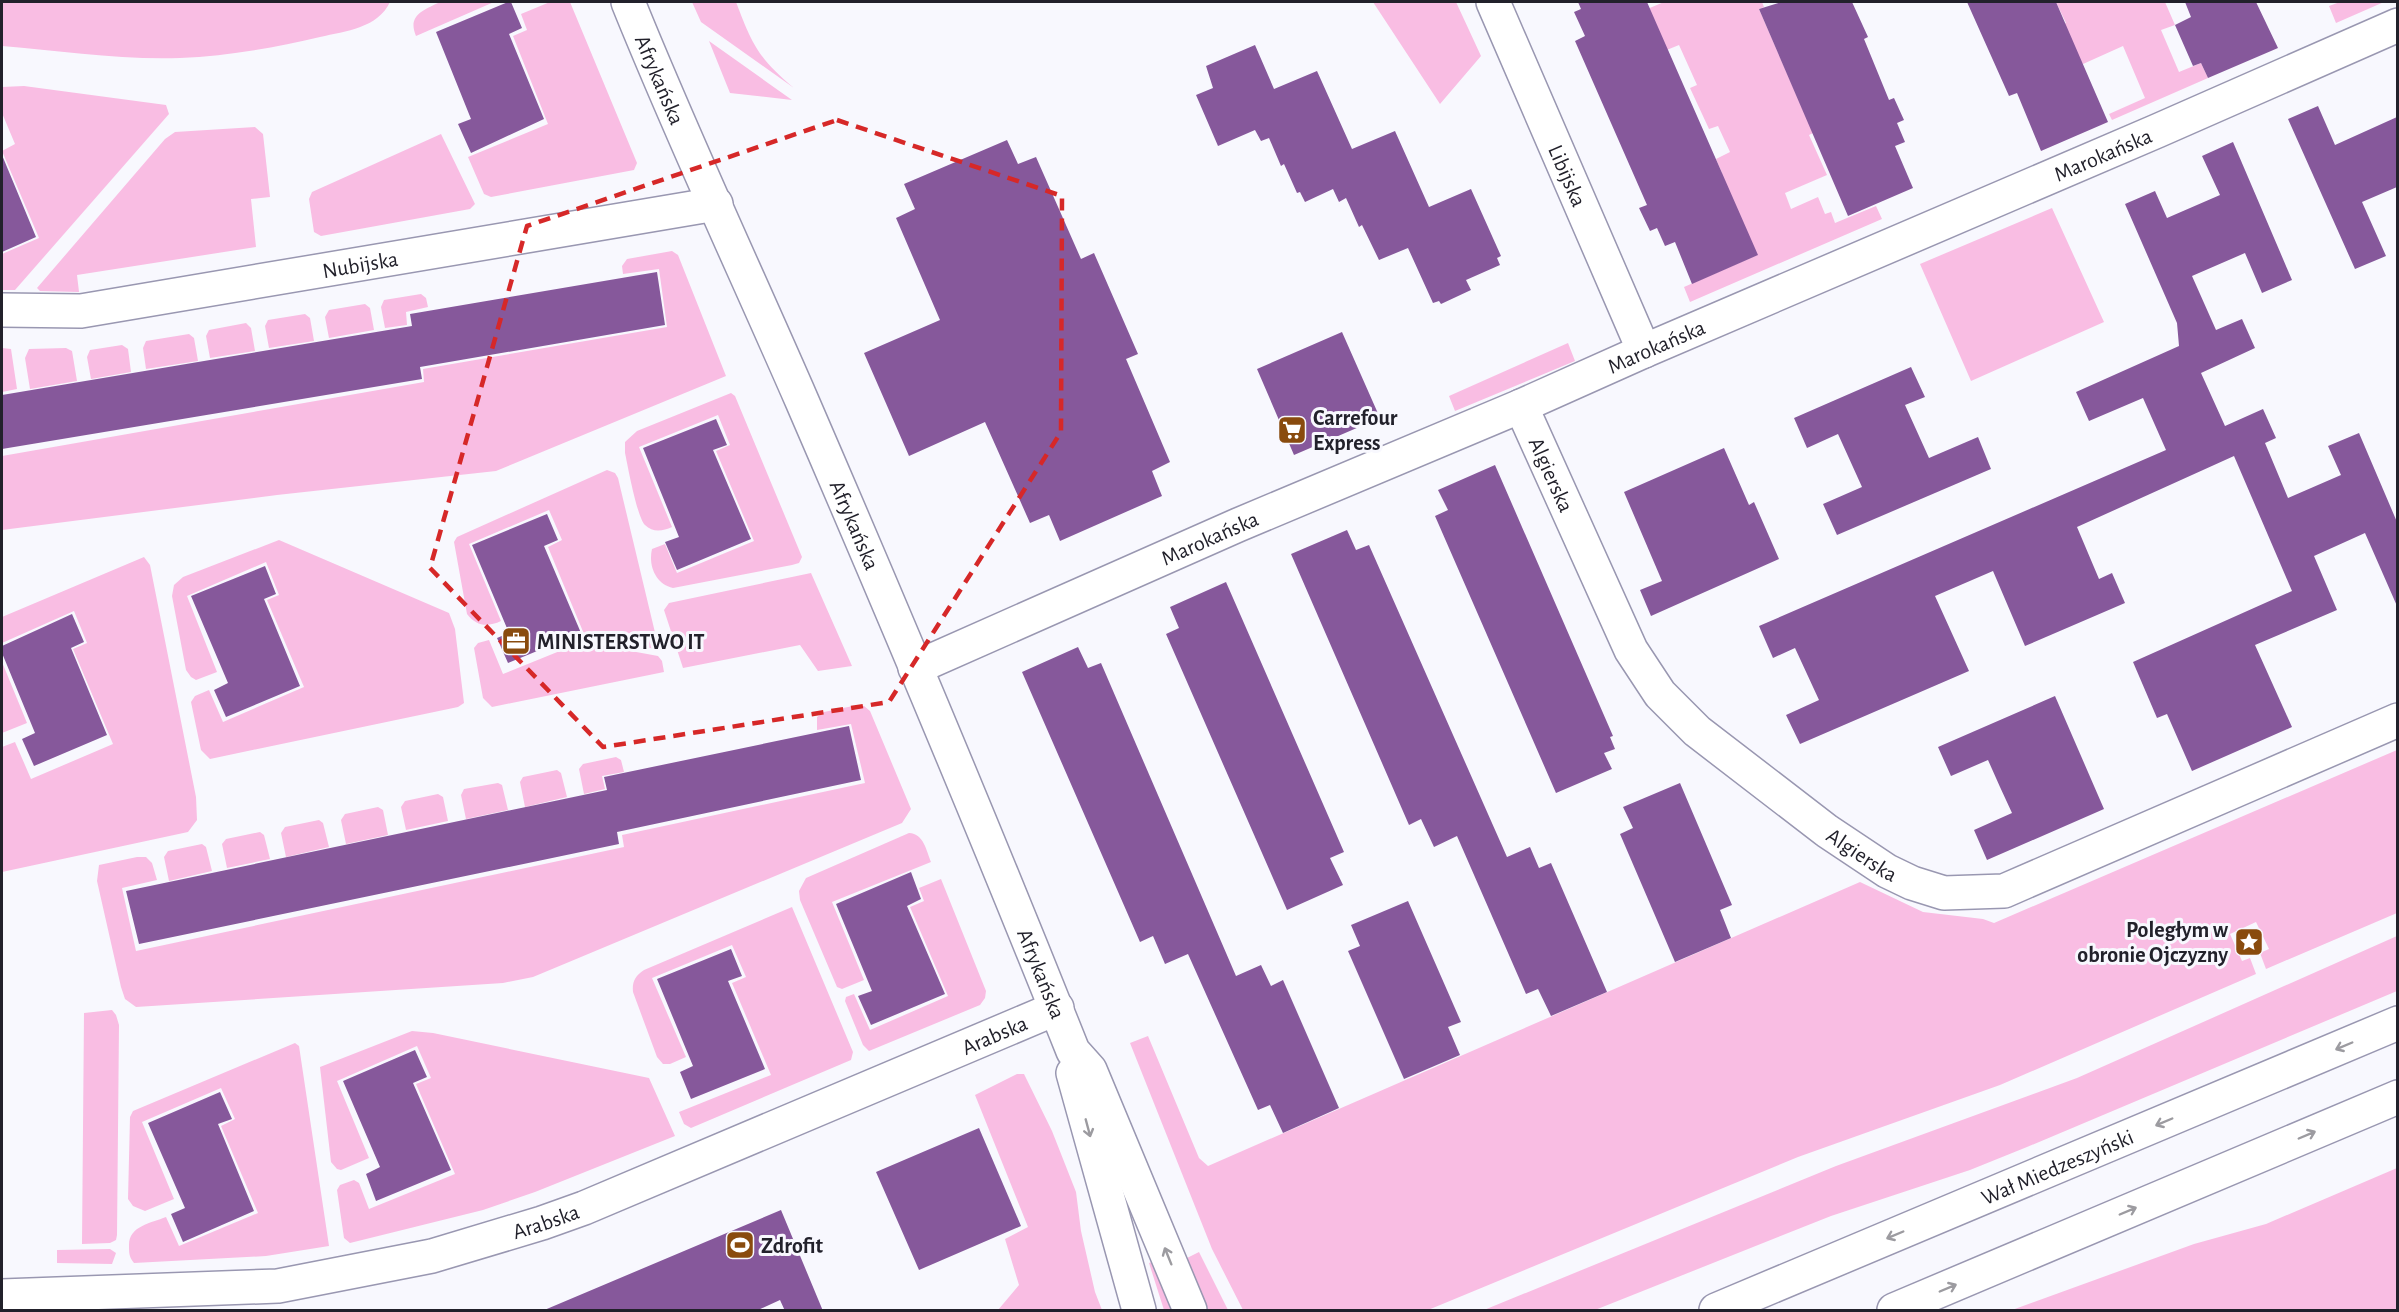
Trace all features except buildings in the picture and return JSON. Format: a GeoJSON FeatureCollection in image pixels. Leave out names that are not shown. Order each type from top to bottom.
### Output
{"type":"FeatureCollection","features":[{"type":"Feature","properties":{"kind":"street","name":"Afrykańska"},"geometry":{"type":"LineString","coordinates":[[628,2],[662,87],[716,204],[915,669],[1057,1008],[1073,1051],[1073,1074],[1138,1311]]}},
{"type":"Feature","properties":{"kind":"street","name":"Libijska"},"geometry":{"type":"LineString","coordinates":[[1493,2],[1644,351]]}},
{"type":"Feature","properties":{"kind":"street","name":"Marokańska"},"geometry":{"type":"LineString","coordinates":[[915,669],[1238,525],[1521,406],[2397,25]]}},
{"type":"Feature","properties":{"kind":"street","name":"Nubijska"},"geometry":{"type":"LineString","coordinates":[[2,310],[81,311],[716,204]]}},
{"type":"Feature","properties":{"kind":"street","name":"Algierska"},"geometry":{"type":"LineString","coordinates":[[1521,406],[1631,650],[1660,694],[1697,731],[1827,831],[1887,871],[1912,883],[1944,893],[2004,891],[2397,720]]}},
{"type":"Feature","properties":{"kind":"street","name":"Arabska"},"geometry":{"type":"LineString","coordinates":[[2,1296],[278,1286],[432,1256],[584,1209],[1057,1008]]}},
{"type":"Feature","properties":{"kind":"street","name":"Wał Miedzeszyński"},"geometry":{"type":"LineString","coordinates":[[1716,1311],[2397,1023]]}},
{"type":"Feature","properties":{"kind":"street","name":"Afrykańska"},"geometry":{"type":"LineString","coordinates":[[1073,1051],[1090,1070],[1190,1311]]}},
{"type":"Feature","properties":{"kind":"street"},"geometry":{"type":"LineString","coordinates":[[1894,1311],[2397,1097]]}},
{"type":"Feature","properties":{"kind":"highlighted area"},"geometry":{"type":"Polygon","coordinates":[[[837,120],[1062,196],[1061,432],[889,702],[603,747],[430,568],[527,226],[837,120]]]}},
{"type":"Feature","properties":{"kind":"shaded area"},"geometry":{"type":"Polygon","coordinates":[[[2,2],[390,2],[378,18],[340,33],[233,53],[158,58],[2,46],[2,2]]]}},
{"type":"Feature","properties":{"kind":"shaded area"},"geometry":{"type":"Polygon","coordinates":[[[440,2],[494,2],[416,36],[415,18],[440,2]]]}},
{"type":"Feature","properties":{"kind":"shaded area"},"geometry":{"type":"Polygon","coordinates":[[[550,2],[570,2],[637,163],[634,170],[491,197],[484,194],[468,157],[548,124],[513,36],[527,30],[521,14],[550,2]]]}},
{"type":"Feature","properties":{"kind":"shaded area"},"geometry":{"type":"Polygon","coordinates":[[[692,2],[736,2],[752,40],[764,59],[794,88],[701,22],[692,2]]]}},
{"type":"Feature","properties":{"kind":"shaded area"},"geometry":{"type":"Polygon","coordinates":[[[1373,2],[1456,2],[1481,56],[1440,104],[1373,2]]]}},
{"type":"Feature","properties":{"kind":"shaded area"},"geometry":{"type":"Polygon","coordinates":[[[1664,2],[1762,2],[1764,7],[1759,9],[1813,133],[1809,135],[1827,175],[1785,193],[1791,209],[1818,197],[1825,214],[1831,212],[1835,223],[1876,206],[1882,219],[1690,302],[1684,287],[1757,255],[1705,181],[1722,173],[1716,159],[1730,152],[1718,126],[1709,129],[1690,88],[1697,85],[1679,45],[1652,56],[1633,15],[1664,2]]]}},
{"type":"Feature","properties":{"kind":"shaded area"},"geometry":{"type":"Polygon","coordinates":[[[2056,2],[2165,2],[2175,25],[2161,30],[2179,72],[2201,63],[2208,78],[2112,120],[2109,114],[2145,98],[2123,46],[2083,64],[2049,31],[2066,23],[2056,2]]]}},
{"type":"Feature","properties":{"kind":"shaded area"},"geometry":{"type":"Polygon","coordinates":[[[2340,2],[2384,2],[2336,23],[2329,6],[2340,2]]]}},
{"type":"Feature","properties":{"kind":"shaded area"},"geometry":{"type":"Polygon","coordinates":[[[709,41],[792,100],[730,93],[709,41]]]}},
{"type":"Feature","properties":{"kind":"shaded area"},"geometry":{"type":"Polygon","coordinates":[[[24,86],[166,105],[169,114],[15,290],[2,290],[2,254],[39,238],[2,151],[15,144],[2,113],[2,87],[24,86]]]}},
{"type":"Feature","properties":{"kind":"shaded area"},"geometry":{"type":"Polygon","coordinates":[[[255,127],[263,134],[270,197],[251,199],[256,247],[77,275],[79,292],[40,291],[37,288],[165,139],[175,132],[255,127]]]}},
{"type":"Feature","properties":{"kind":"shaded area"},"geometry":{"type":"Polygon","coordinates":[[[441,134],[475,204],[470,209],[321,236],[314,232],[309,199],[312,192],[441,134]]]}},
{"type":"Feature","properties":{"kind":"shaded area"},"geometry":{"type":"Polygon","coordinates":[[[2052,208],[2104,322],[1971,381],[1920,264],[2052,208]]]}},
{"type":"Feature","properties":{"kind":"shaded area"},"geometry":{"type":"Polygon","coordinates":[[[672,251],[678,255],[726,376],[496,471],[277,495],[2,530],[2,456],[424,382],[423,369],[667,327],[659,269],[623,274],[622,266],[627,259],[672,251]]]}},
{"type":"Feature","properties":{"kind":"shaded area"},"geometry":{"type":"Polygon","coordinates":[[[421,294],[426,298],[428,307],[406,312],[407,325],[385,328],[381,307],[384,300],[421,294]]]}},
{"type":"Feature","properties":{"kind":"shaded area"},"geometry":{"type":"Polygon","coordinates":[[[365,304],[370,308],[374,330],[329,338],[325,317],[329,310],[365,304]]]}},
{"type":"Feature","properties":{"kind":"shaded area"},"geometry":{"type":"Polygon","coordinates":[[[305,314],[310,318],[314,341],[269,348],[265,326],[268,320],[305,314]]]}},
{"type":"Feature","properties":{"kind":"shaded area"},"geometry":{"type":"Polygon","coordinates":[[[246,323],[251,328],[255,351],[210,358],[206,336],[209,330],[246,323]]]}},
{"type":"Feature","properties":{"kind":"shaded area"},"geometry":{"type":"Polygon","coordinates":[[[189,334],[194,338],[198,361],[146,369],[143,348],[146,341],[189,334]]]}},
{"type":"Feature","properties":{"kind":"shaded area"},"geometry":{"type":"Polygon","coordinates":[[[1568,343],[1575,361],[1455,411],[1449,396],[1568,343]]]}},
{"type":"Feature","properties":{"kind":"shaded area"},"geometry":{"type":"Polygon","coordinates":[[[122,345],[128,349],[131,372],[91,379],[87,357],[90,350],[122,345]]]}},
{"type":"Feature","properties":{"kind":"shaded area"},"geometry":{"type":"Polygon","coordinates":[[[2,348],[11,349],[17,389],[2,392],[2,348]]]}},
{"type":"Feature","properties":{"kind":"shaded area"},"geometry":{"type":"Polygon","coordinates":[[[66,348],[72,351],[77,381],[30,389],[25,358],[29,349],[66,348]]]}},
{"type":"Feature","properties":{"kind":"shaded area"},"geometry":{"type":"Polygon","coordinates":[[[731,393],[735,396],[802,557],[799,563],[792,565],[673,588],[662,583],[652,568],[652,549],[665,544],[677,573],[754,541],[716,451],[730,445],[718,415],[639,447],[672,527],[658,530],[645,525],[639,512],[625,453],[625,442],[637,431],[731,393]]]}},
{"type":"Feature","properties":{"kind":"shaded area"},"geometry":{"type":"Polygon","coordinates":[[[607,470],[615,473],[618,478],[658,645],[655,649],[584,634],[548,547],[562,540],[549,510],[469,544],[501,621],[483,625],[471,618],[467,614],[454,542],[457,537],[607,470]]]}},
{"type":"Feature","properties":{"kind":"shaded area"},"geometry":{"type":"Polygon","coordinates":[[[279,540],[449,613],[455,629],[464,703],[458,707],[210,759],[201,750],[191,702],[195,696],[209,690],[223,722],[304,687],[267,600],[279,595],[266,562],[187,596],[217,672],[196,680],[186,670],[172,596],[174,585],[183,577],[279,540]]]}},
{"type":"Feature","properties":{"kind":"shaded area"},"geometry":{"type":"Polygon","coordinates":[[[144,557],[150,565],[196,797],[197,820],[188,832],[2,872],[2,747],[15,742],[31,779],[113,744],[73,649],[87,643],[74,611],[2,643],[2,617],[144,557]]]}},
{"type":"Feature","properties":{"kind":"shaded area"},"geometry":{"type":"Polygon","coordinates":[[[811,573],[852,666],[818,671],[800,645],[683,668],[664,610],[669,603],[811,573]]]}},
{"type":"Feature","properties":{"kind":"shaded area"},"geometry":{"type":"Polygon","coordinates":[[[489,640],[503,674],[582,642],[658,656],[662,661],[664,672],[492,707],[483,698],[474,648],[478,643],[489,640]]]}},
{"type":"Feature","properties":{"kind":"shaded area"},"geometry":{"type":"Polygon","coordinates":[[[2,662],[27,723],[2,733],[2,662]]]}},
{"type":"Feature","properties":{"kind":"shaded area"},"geometry":{"type":"Polygon","coordinates":[[[864,706],[870,711],[911,809],[902,823],[533,977],[503,983],[136,1007],[125,999],[97,881],[99,865],[137,857],[146,857],[152,863],[157,880],[122,888],[136,951],[624,847],[622,835],[865,783],[851,724],[817,730],[817,717],[824,712],[864,706]]]}},
{"type":"Feature","properties":{"kind":"shaded area"},"geometry":{"type":"Polygon","coordinates":[[[2397,750],[2397,913],[2266,969],[2260,953],[2269,949],[2256,922],[2230,934],[2242,961],[2250,958],[2256,974],[2000,1085],[1798,1157],[1428,1310],[1243,1310],[1212,1249],[1130,1043],[1148,1036],[1199,1158],[1208,1166],[1860,882],[1923,912],[1983,919],[1994,923],[2397,750]]]}},
{"type":"Feature","properties":{"kind":"shaded area"},"geometry":{"type":"Polygon","coordinates":[[[616,757],[621,760],[624,772],[602,776],[605,789],[584,794],[579,769],[583,764],[616,757]]]}},
{"type":"Feature","properties":{"kind":"shaded area"},"geometry":{"type":"Polygon","coordinates":[[[557,770],[561,773],[567,797],[525,807],[520,782],[523,777],[557,770]]]}},
{"type":"Feature","properties":{"kind":"shaded area"},"geometry":{"type":"Polygon","coordinates":[[[498,783],[502,785],[508,810],[466,819],[461,795],[464,789],[498,783]]]}},
{"type":"Feature","properties":{"kind":"shaded area"},"geometry":{"type":"Polygon","coordinates":[[[438,794],[443,797],[448,821],[406,830],[401,807],[405,801],[438,794]]]}},
{"type":"Feature","properties":{"kind":"shaded area"},"geometry":{"type":"Polygon","coordinates":[[[378,807],[383,810],[388,835],[346,844],[341,820],[345,814],[378,807]]]}},
{"type":"Feature","properties":{"kind":"shaded area"},"geometry":{"type":"Polygon","coordinates":[[[319,820],[323,823],[329,847],[286,857],[281,833],[285,827],[319,820]]]}},
{"type":"Feature","properties":{"kind":"shaded area"},"geometry":{"type":"Polygon","coordinates":[[[260,832],[264,835],[270,859],[227,868],[222,844],[226,839],[260,832]]]}},
{"type":"Feature","properties":{"kind":"shaded area"},"geometry":{"type":"Polygon","coordinates":[[[909,833],[921,839],[931,862],[832,902],[864,980],[842,989],[837,987],[800,900],[799,891],[806,878],[909,833]]]}},
{"type":"Feature","properties":{"kind":"shaded area"},"geometry":{"type":"Polygon","coordinates":[[[202,844],[206,847],[212,871],[169,881],[164,857],[168,851],[202,844]]]}},
{"type":"Feature","properties":{"kind":"shaded area"},"geometry":{"type":"Polygon","coordinates":[[[941,879],[986,991],[985,998],[980,1005],[869,1051],[863,1045],[845,1001],[846,997],[854,994],[870,1030],[948,996],[910,907],[924,901],[919,888],[941,879]]]}},
{"type":"Feature","properties":{"kind":"shaded area"},"geometry":{"type":"Polygon","coordinates":[[[792,907],[853,1052],[851,1060],[691,1128],[684,1124],[679,1112],[771,1075],[732,983],[746,977],[732,945],[652,978],[686,1057],[670,1064],[663,1064],[657,1057],[633,992],[635,980],[644,970],[792,907]]]}},
{"type":"Feature","properties":{"kind":"shaded area"},"geometry":{"type":"Polygon","coordinates":[[[2397,936],[2397,991],[2027,1147],[1970,1170],[1831,1216],[1595,1310],[1484,1310],[1836,1166],[2077,1078],[2397,936]]]}},
{"type":"Feature","properties":{"kind":"shaded area"},"geometry":{"type":"Polygon","coordinates":[[[112,1010],[119,1025],[117,1235],[116,1240],[110,1243],[82,1244],[84,1013],[112,1010]]]}},
{"type":"Feature","properties":{"kind":"shaded area"},"geometry":{"type":"Polygon","coordinates":[[[412,1031],[433,1033],[649,1078],[675,1136],[535,1192],[483,1210],[350,1243],[344,1238],[337,1190],[340,1185],[354,1180],[359,1183],[369,1209],[455,1174],[416,1084],[431,1078],[417,1046],[337,1081],[369,1158],[341,1170],[331,1162],[320,1067],[412,1031]]]}},
{"type":"Feature","properties":{"kind":"shaded area"},"geometry":{"type":"Polygon","coordinates":[[[295,1043],[299,1046],[329,1246],[266,1256],[134,1263],[129,1253],[130,1239],[137,1229],[148,1223],[166,1217],[179,1246],[258,1213],[221,1126],[235,1119],[221,1088],[142,1122],[174,1199],[145,1211],[133,1206],[128,1199],[130,1117],[133,1111],[295,1043]]]}},
{"type":"Feature","properties":{"kind":"shaded area"},"geometry":{"type":"Polygon","coordinates":[[[1017,1074],[1024,1074],[1052,1131],[1076,1192],[1081,1231],[1095,1292],[1102,1310],[998,1310],[1019,1285],[1005,1239],[1028,1227],[975,1095],[1017,1074]]]}},
{"type":"Feature","properties":{"kind":"shaded area"},"geometry":{"type":"Polygon","coordinates":[[[2397,1168],[2397,1310],[2012,1310],[2194,1244],[2266,1224],[2397,1168]]]}},
{"type":"Feature","properties":{"kind":"shaded area"},"geometry":{"type":"Polygon","coordinates":[[[110,1249],[116,1253],[112,1264],[57,1263],[57,1250],[110,1249]]]}},
{"type":"Feature","properties":{"kind":"shaded area"},"geometry":{"type":"Polygon","coordinates":[[[1199,1252],[1228,1310],[1208,1310],[1187,1258],[1199,1252]]]}},
{"type":"Feature","properties":{"kind":"shaded area"},"geometry":{"type":"Polygon","coordinates":[[[1155,1261],[1176,1310],[1164,1310],[1149,1263],[1155,1261]]]}},
{"type":"Feature","properties":{"kind":"place","name":"Carrefour Express"},"geometry":{"type":"Point","coordinates":[1292,430]}},
{"type":"Feature","properties":{"kind":"place","name":"MINISTERSTWO IT"},"geometry":{"type":"Point","coordinates":[516,641]}},
{"type":"Feature","properties":{"kind":"place","name":"Poległym w obronie Ojczyzny"},"geometry":{"type":"Point","coordinates":[2249,942]}},
{"type":"Feature","properties":{"kind":"place","name":"Zdrofit"},"geometry":{"type":"Point","coordinates":[740,1245]}}]}
